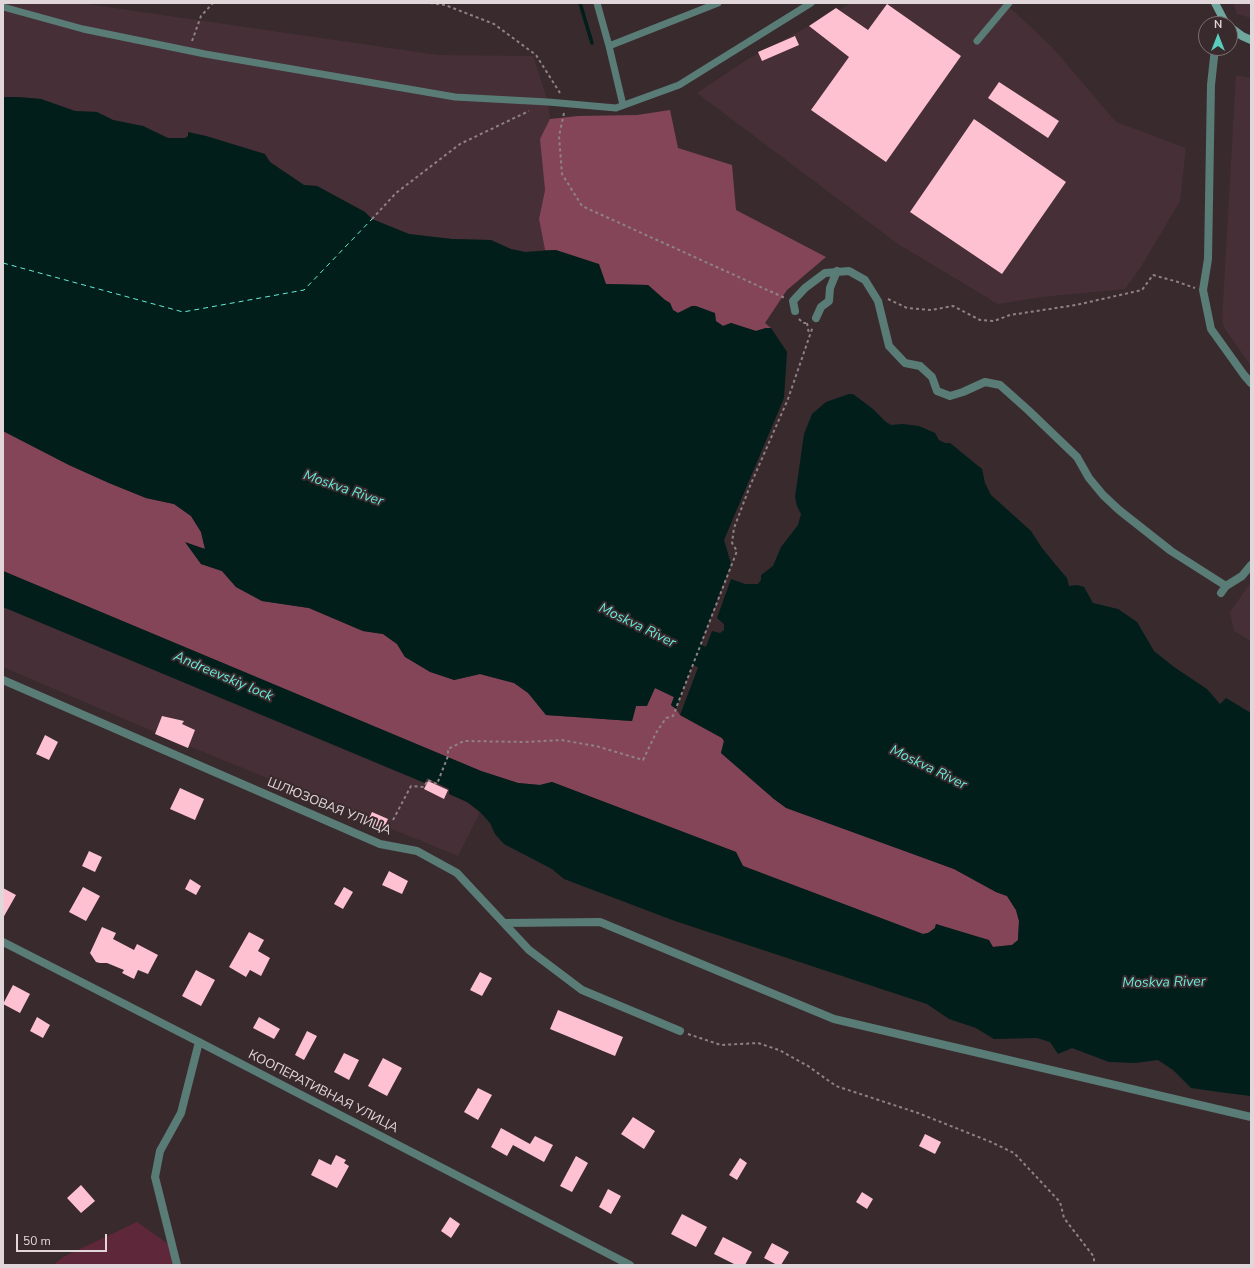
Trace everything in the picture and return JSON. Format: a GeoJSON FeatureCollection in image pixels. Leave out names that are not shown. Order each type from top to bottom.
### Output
{"type":"FeatureCollection","features":[{"type":"Feature","properties":{"kind":"main road"},"geometry":{"type":"LineString","coordinates":[[1215,3],[1222,16]]}},
{"type":"Feature","properties":{"kind":"main road"},"geometry":{"type":"LineString","coordinates":[[1238,33],[1251,40]]}},
{"type":"Feature","properties":{"kind":"street"},"geometry":{"type":"LineString","coordinates":[[1214,56],[1211,85],[1208,259],[1203,290],[1211,329],[1251,383]]}},
{"type":"Feature","properties":{"kind":"street"},"geometry":{"type":"LineString","coordinates":[[816,318],[821,307],[828,301],[830,288],[837,271]]}},
{"type":"Feature","properties":{"kind":"street"},"geometry":{"type":"LineString","coordinates":[[795,311],[793,301],[805,288],[825,273],[849,271],[865,280],[878,301],[889,346],[905,363],[920,366],[932,377],[937,391],[950,396],[985,382],[1000,385],[1076,457],[1089,478],[1103,495],[1119,510],[1223,590],[1242,576],[1251,565]]}},
{"type":"Feature","properties":{"kind":"street","name":"ШЛЮЗОВАЯ УЛИЦА"},"geometry":{"type":"LineString","coordinates":[[4,681],[380,844],[417,850],[457,873],[529,950],[582,990],[680,1031]]}},
{"type":"Feature","properties":{"kind":"street"},"geometry":{"type":"LineString","coordinates":[[504,923],[600,922],[834,1019],[1251,1117]]}},
{"type":"Feature","properties":{"kind":"street","name":"КООПЕРАТИВНАЯ УЛИЦА"},"geometry":{"type":"LineString","coordinates":[[3,942],[630,1265]]}},
{"type":"Feature","properties":{"kind":"street"},"geometry":{"type":"LineString","coordinates":[[177,1265],[155,1177],[160,1151],[181,1113],[199,1042]]}},
{"type":"Feature","properties":{"kind":"lane"},"geometry":{"type":"LineString","coordinates":[[597,3],[623,105]]}},
{"type":"Feature","properties":{"kind":"lane"},"geometry":{"type":"LineString","coordinates":[[609,46],[718,3]]}},
{"type":"Feature","properties":{"kind":"lane"},"geometry":{"type":"LineString","coordinates":[[3,7],[83,29],[189,51],[455,97],[548,102],[616,108],[679,85],[811,3]]}},
{"type":"Feature","properties":{"kind":"lane"},"geometry":{"type":"LineString","coordinates":[[977,41],[1009,3]]}},
{"type":"Feature","properties":{"kind":"path"},"geometry":{"type":"LineString","coordinates":[[189,51],[201,16],[213,3]]}},
{"type":"Feature","properties":{"kind":"path"},"geometry":{"type":"LineString","coordinates":[[430,3],[445,6],[494,24],[536,55],[567,104],[558,136],[562,174],[582,206],[793,301]]}},
{"type":"Feature","properties":{"kind":"path"},"geometry":{"type":"LineString","coordinates":[[372,219],[396,193],[460,144],[548,102]]}},
{"type":"Feature","properties":{"kind":"path"},"geometry":{"type":"LineString","coordinates":[[878,301],[887,298],[907,308],[931,310],[953,306],[980,320],[994,321],[1010,315],[1076,305],[1142,290],[1153,275],[1203,290]]}},
{"type":"Feature","properties":{"kind":"path"},"geometry":{"type":"LineString","coordinates":[[795,311],[798,318],[803,323],[807,323],[816,318]]}},
{"type":"Feature","properties":{"kind":"path"},"geometry":{"type":"LineString","coordinates":[[393,820],[411,786],[424,787],[428,780],[437,784],[448,756],[448,749],[464,741],[525,742],[561,740],[596,746],[643,760],[656,733],[666,718],[673,716],[737,551],[732,543],[734,528],[750,486],[788,399],[816,318]]}},
{"type":"Feature","properties":{"kind":"path"},"geometry":{"type":"LineString","coordinates":[[807,323],[809,335]]}},
{"type":"Feature","properties":{"kind":"path"},"geometry":{"type":"LineString","coordinates":[[680,1031],[721,1045],[758,1043],[779,1050],[808,1066],[836,1086],[918,1113],[1014,1152],[1060,1202],[1064,1218],[1094,1257],[1094,1265]]}},
{"type":"Feature","properties":{"kind":"shaded area"},"geometry":{"type":"Polygon","coordinates":[[[3,3],[80,3],[438,55],[533,56],[548,102],[550,119],[541,139],[545,190],[539,219],[545,250],[525,252],[511,249],[491,240],[452,239],[409,234],[372,219],[365,212],[317,186],[304,185],[269,162],[265,154],[188,132],[188,136],[185,138],[168,138],[143,126],[113,120],[97,112],[75,111],[41,99],[3,97],[3,3]]]}},
{"type":"Feature","properties":{"kind":"shaded area"},"geometry":{"type":"Polygon","coordinates":[[[851,3],[1005,3],[1052,47],[1116,122],[1186,148],[1180,201],[1142,265],[1125,289],[1042,297],[998,304],[898,244],[697,93],[748,59],[851,3]]]}},
{"type":"Feature","properties":{"kind":"shaded area"},"geometry":{"type":"Polygon","coordinates":[[[1233,3],[1251,3],[1251,18],[1237,14],[1233,3]]]}},
{"type":"Feature","properties":{"kind":"shaded area"},"geometry":{"type":"Polygon","coordinates":[[[1236,75],[1251,78],[1251,366],[1225,329],[1222,320],[1236,75]]]}},
{"type":"Feature","properties":{"kind":"shaded area"},"geometry":{"type":"Polygon","coordinates":[[[670,110],[678,148],[732,165],[736,210],[826,257],[787,290],[765,323],[771,328],[756,331],[731,323],[723,326],[692,306],[678,313],[673,310],[670,303],[648,285],[606,284],[556,250],[545,250],[539,219],[545,190],[540,139],[550,119],[578,116],[637,115],[670,110]]]}},
{"type":"Feature","properties":{"kind":"shaded area"},"geometry":{"type":"Polygon","coordinates":[[[3,431],[69,465],[109,483],[146,498],[174,504],[191,516],[201,532],[205,549],[186,543],[201,564],[222,571],[236,587],[262,601],[309,608],[363,631],[383,634],[397,644],[405,657],[454,680],[480,674],[514,683],[528,692],[546,715],[632,721],[636,706],[655,688],[674,697],[671,705],[680,715],[722,738],[724,741],[721,753],[774,799],[786,807],[954,869],[996,892],[1007,896],[1016,910],[1019,921],[1018,940],[1012,945],[993,947],[936,924],[935,928],[928,933],[923,934],[743,866],[736,852],[552,782],[540,785],[518,783],[481,771],[3,571],[3,431]]]}},
{"type":"Feature","properties":{"kind":"shaded area"},"geometry":{"type":"Polygon","coordinates":[[[1251,582],[1251,641],[1234,631],[1230,612],[1251,582]]]}},
{"type":"Feature","properties":{"kind":"shaded area"},"geometry":{"type":"Polygon","coordinates":[[[3,607],[424,783],[427,778],[450,789],[449,794],[467,802],[480,812],[458,856],[157,733],[3,667],[3,607]]]}},
{"type":"Feature","properties":{"kind":"shaded area"},"geometry":{"type":"Polygon","coordinates":[[[137,1222],[171,1246],[174,1265],[53,1265],[63,1257],[137,1222]]]}},
{"type":"Feature","properties":{"kind":"water"},"geometry":{"type":"Polygon","coordinates":[[[3,97],[41,99],[75,111],[97,112],[113,120],[143,126],[168,138],[185,138],[188,136],[188,132],[206,136],[265,154],[270,162],[304,185],[317,186],[365,212],[372,219],[409,234],[452,239],[491,240],[511,249],[525,252],[556,250],[599,264],[606,284],[648,285],[670,303],[673,310],[678,313],[692,306],[696,306],[715,313],[716,321],[723,326],[731,323],[756,331],[771,328],[787,352],[784,398],[724,540],[731,564],[676,709],[671,705],[674,697],[655,688],[647,706],[636,706],[632,721],[546,715],[528,693],[514,683],[480,674],[454,680],[430,672],[405,657],[397,644],[383,634],[363,631],[309,608],[262,601],[236,587],[222,571],[201,564],[185,542],[205,549],[201,532],[191,516],[174,504],[146,498],[109,483],[69,465],[3,431],[3,97]]]}},
{"type":"Feature","properties":{"kind":"water","name":"Andreevskiy lock"},"geometry":{"type":"Polygon","coordinates":[[[853,394],[891,425],[903,424],[919,426],[935,433],[939,440],[945,443],[950,443],[982,469],[985,483],[991,495],[1031,531],[1042,548],[1067,578],[1069,586],[1077,585],[1084,587],[1093,603],[1118,609],[1137,622],[1154,651],[1174,667],[1207,689],[1220,704],[1226,698],[1251,713],[1251,1096],[1191,1088],[1173,1070],[1158,1060],[1135,1063],[1109,1062],[1072,1048],[1058,1054],[1050,1042],[1037,1038],[994,1039],[976,1028],[949,1019],[927,1004],[675,921],[564,879],[552,869],[504,844],[495,834],[490,823],[480,812],[467,802],[449,794],[449,789],[427,778],[425,783],[3,607],[3,571],[481,771],[518,783],[540,785],[552,782],[736,852],[743,866],[923,934],[928,933],[935,928],[936,924],[989,940],[993,947],[1012,945],[1018,940],[1019,921],[1016,910],[1007,896],[996,892],[954,869],[786,808],[721,753],[724,741],[722,738],[680,715],[712,631],[720,633],[724,630],[724,624],[717,618],[731,579],[745,584],[758,584],[761,580],[761,575],[773,566],[781,547],[798,525],[801,514],[795,497],[804,434],[812,414],[826,402],[853,394]]]}},
{"type":"Feature","properties":{"kind":"building"},"geometry":{"type":"Polygon","coordinates":[[[887,4],[961,56],[886,162],[811,110],[849,57],[809,26],[836,8],[868,30],[887,4]]]}},
{"type":"Feature","properties":{"kind":"building"},"geometry":{"type":"Polygon","coordinates":[[[795,36],[799,45],[762,61],[758,52],[795,36]]]}},
{"type":"Feature","properties":{"kind":"building"},"geometry":{"type":"Polygon","coordinates":[[[999,82],[1059,121],[1048,138],[988,98],[999,82]]]}},
{"type":"Feature","properties":{"kind":"building"},"geometry":{"type":"Polygon","coordinates":[[[974,119],[1066,182],[1002,274],[910,212],[974,119]]]}},
{"type":"Feature","properties":{"kind":"building"},"geometry":{"type":"Polygon","coordinates":[[[162,716],[184,721],[182,724],[195,730],[188,748],[155,734],[162,716]]]}},
{"type":"Feature","properties":{"kind":"building"},"geometry":{"type":"Polygon","coordinates":[[[45,735],[58,742],[49,760],[36,754],[45,735]]]}},
{"type":"Feature","properties":{"kind":"building"},"geometry":{"type":"Polygon","coordinates":[[[428,781],[448,790],[444,799],[424,789],[428,781]]]}},
{"type":"Feature","properties":{"kind":"building"},"geometry":{"type":"Polygon","coordinates":[[[180,788],[204,799],[195,820],[170,809],[180,788]]]}},
{"type":"Feature","properties":{"kind":"building"},"geometry":{"type":"Polygon","coordinates":[[[372,812],[388,819],[383,830],[367,823],[372,812]]]}},
{"type":"Feature","properties":{"kind":"building"},"geometry":{"type":"Polygon","coordinates":[[[89,851],[102,857],[95,872],[82,866],[89,851]]]}},
{"type":"Feature","properties":{"kind":"building"},"geometry":{"type":"Polygon","coordinates":[[[389,871],[408,881],[402,894],[382,885],[389,871]]]}},
{"type":"Feature","properties":{"kind":"building"},"geometry":{"type":"Polygon","coordinates":[[[190,879],[201,886],[196,895],[185,889],[190,879]]]}},
{"type":"Feature","properties":{"kind":"building"},"geometry":{"type":"Polygon","coordinates":[[[83,887],[100,896],[86,921],[69,912],[83,887]]]}},
{"type":"Feature","properties":{"kind":"building"},"geometry":{"type":"Polygon","coordinates":[[[344,887],[353,892],[343,909],[334,904],[344,887]]]}},
{"type":"Feature","properties":{"kind":"building"},"geometry":{"type":"Polygon","coordinates":[[[3,888],[16,895],[3,918],[3,888]]]}},
{"type":"Feature","properties":{"kind":"building"},"geometry":{"type":"Polygon","coordinates":[[[102,927],[116,933],[113,939],[134,950],[137,944],[158,955],[148,974],[138,970],[134,979],[122,973],[124,970],[107,963],[96,962],[90,953],[102,927]]]}},
{"type":"Feature","properties":{"kind":"building"},"geometry":{"type":"Polygon","coordinates":[[[249,932],[264,940],[258,951],[270,958],[261,976],[250,970],[246,977],[229,967],[249,932]]]}},
{"type":"Feature","properties":{"kind":"building"},"geometry":{"type":"Polygon","coordinates":[[[196,970],[215,980],[201,1006],[182,996],[196,970]]]}},
{"type":"Feature","properties":{"kind":"building"},"geometry":{"type":"Polygon","coordinates":[[[480,972],[492,978],[482,996],[470,990],[480,972]]]}},
{"type":"Feature","properties":{"kind":"building"},"geometry":{"type":"Polygon","coordinates":[[[13,985],[30,994],[20,1013],[3,1004],[13,985]]]}},
{"type":"Feature","properties":{"kind":"building"},"geometry":{"type":"Polygon","coordinates":[[[558,1010],[623,1037],[615,1056],[550,1029],[558,1010]]]}},
{"type":"Feature","properties":{"kind":"building"},"geometry":{"type":"Polygon","coordinates":[[[37,1017],[50,1025],[43,1038],[30,1031],[37,1017]]]}},
{"type":"Feature","properties":{"kind":"building"},"geometry":{"type":"Polygon","coordinates":[[[259,1017],[280,1029],[274,1039],[253,1028],[259,1017]]]}},
{"type":"Feature","properties":{"kind":"building"},"geometry":{"type":"Polygon","coordinates":[[[307,1031],[317,1036],[304,1060],[295,1055],[307,1031]]]}},
{"type":"Feature","properties":{"kind":"building"},"geometry":{"type":"Polygon","coordinates":[[[344,1053],[359,1060],[349,1080],[334,1072],[344,1053]]]}},
{"type":"Feature","properties":{"kind":"building"},"geometry":{"type":"Polygon","coordinates":[[[383,1058],[402,1068],[387,1096],[368,1086],[383,1058]]]}},
{"type":"Feature","properties":{"kind":"building"},"geometry":{"type":"Polygon","coordinates":[[[478,1088],[492,1095],[478,1120],[464,1112],[478,1088]]]}},
{"type":"Feature","properties":{"kind":"building"},"geometry":{"type":"Polygon","coordinates":[[[633,1117],[655,1131],[644,1149],[621,1134],[633,1117]]]}},
{"type":"Feature","properties":{"kind":"building"},"geometry":{"type":"Polygon","coordinates":[[[501,1128],[530,1144],[535,1136],[553,1145],[544,1162],[513,1145],[507,1156],[491,1147],[501,1128]]]}},
{"type":"Feature","properties":{"kind":"building"},"geometry":{"type":"Polygon","coordinates":[[[925,1134],[941,1142],[935,1154],[919,1146],[925,1134]]]}},
{"type":"Feature","properties":{"kind":"building"},"geometry":{"type":"Polygon","coordinates":[[[336,1155],[346,1160],[344,1163],[349,1166],[337,1188],[311,1175],[319,1159],[331,1165],[336,1155]]]}},
{"type":"Feature","properties":{"kind":"building"},"geometry":{"type":"Polygon","coordinates":[[[576,1156],[588,1163],[572,1192],[560,1186],[576,1156]]]}},
{"type":"Feature","properties":{"kind":"building"},"geometry":{"type":"Polygon","coordinates":[[[740,1158],[747,1163],[737,1180],[729,1175],[740,1158]]]}},
{"type":"Feature","properties":{"kind":"building"},"geometry":{"type":"Polygon","coordinates":[[[81,1185],[95,1201],[81,1213],[67,1198],[81,1185]]]}},
{"type":"Feature","properties":{"kind":"building"},"geometry":{"type":"Polygon","coordinates":[[[608,1189],[621,1196],[611,1214],[599,1207],[608,1189]]]}},
{"type":"Feature","properties":{"kind":"building"},"geometry":{"type":"Polygon","coordinates":[[[862,1192],[873,1199],[867,1209],[856,1202],[862,1192]]]}},
{"type":"Feature","properties":{"kind":"building"},"geometry":{"type":"Polygon","coordinates":[[[682,1214],[707,1227],[696,1247],[671,1234],[682,1214]]]}},
{"type":"Feature","properties":{"kind":"building"},"geometry":{"type":"Polygon","coordinates":[[[450,1217],[460,1224],[451,1238],[441,1231],[450,1217]]]}},
{"type":"Feature","properties":{"kind":"building"},"geometry":{"type":"Polygon","coordinates":[[[723,1237],[752,1252],[745,1265],[736,1265],[714,1254],[723,1237]]]}},
{"type":"Feature","properties":{"kind":"building"},"geometry":{"type":"Polygon","coordinates":[[[772,1243],[789,1252],[781,1265],[777,1265],[764,1258],[772,1243]]]}},
{"type":"Feature","properties":{"kind":"waterway"},"geometry":{"type":"LineString","coordinates":[[580,3],[592,43]]}},
{"type":"Feature","properties":{"kind":"waterway","name":"Moskva River"},"geometry":{"type":"LineString","coordinates":[[669,641],[728,670]]}},
{"type":"Feature","properties":{"kind":"ferry route"},"geometry":{"type":"LineString","coordinates":[[3,263],[183,312],[304,290],[372,219]]}}]}
